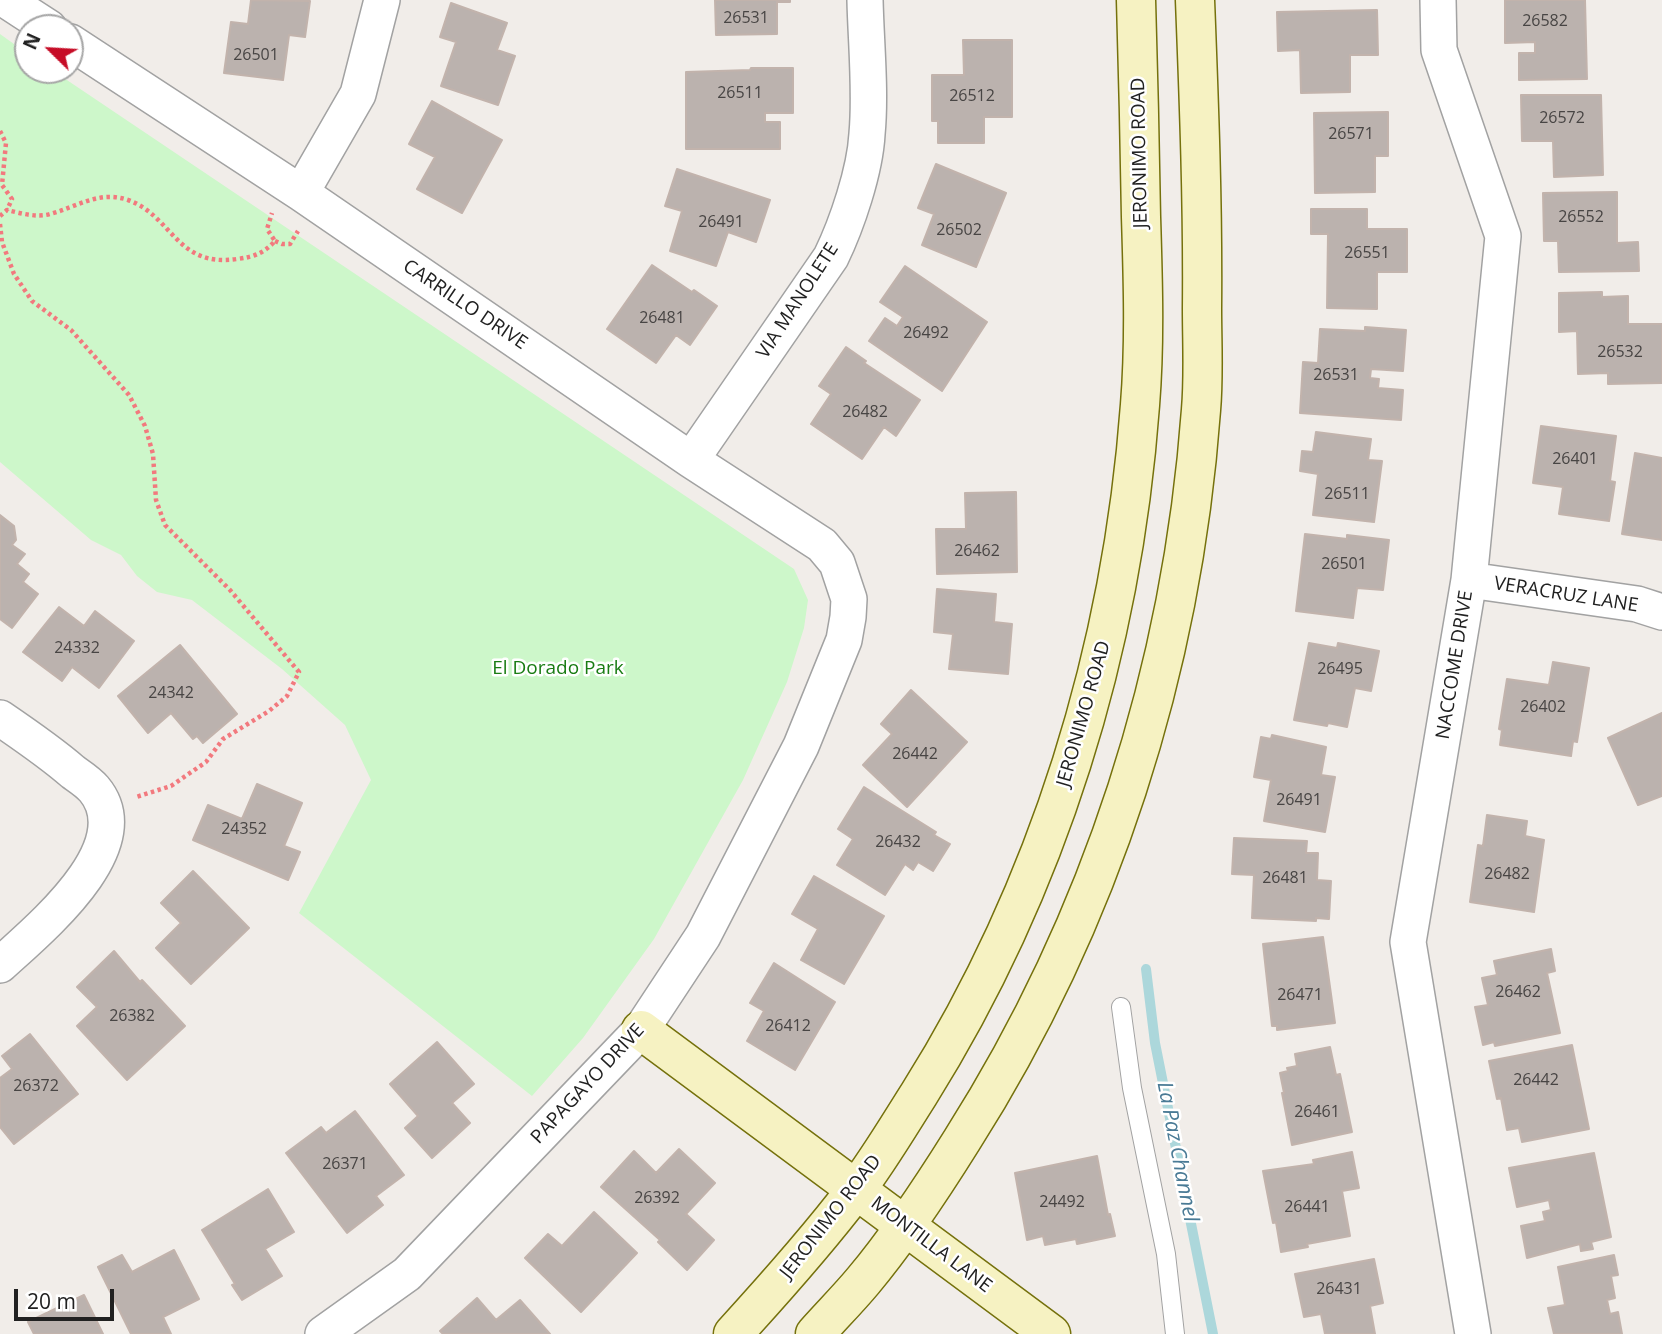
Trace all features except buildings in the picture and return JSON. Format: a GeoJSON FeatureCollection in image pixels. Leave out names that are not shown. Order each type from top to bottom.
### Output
{"type":"FeatureCollection","features":[{"type":"Feature","properties":{"kind":"main road","name":"JERONIMO ROAD"},"geometry":{"type":"LineString","coordinates":[[733,1334],[774,1289],[856,1189],[948,1048],[991,968],[1017,910],[1082,735],[1110,623],[1130,512],[1141,403],[1144,318],[1136,0]]}},
{"type":"Feature","properties":{"kind":"main road"},"geometry":{"type":"LineString","coordinates":[[815,1334],[906,1226],[988,1100],[1055,972],[1085,904],[1120,815],[1159,681],[1183,568],[1202,404],[1203,221],[1195,0]]}},
{"type":"Feature","properties":{"kind":"main road","name":"MONTILLA LANE"},"geometry":{"type":"LineString","coordinates":[[641,1030],[1052,1334]]}},
{"type":"Feature","properties":{"kind":"street"},"geometry":{"type":"LineString","coordinates":[[6,0],[28,14]]}},
{"type":"Feature","properties":{"kind":"street"},"geometry":{"type":"LineString","coordinates":[[294,189],[358,94],[382,0]]}},
{"type":"Feature","properties":{"kind":"street","name":"VIA MANOLETE"},"geometry":{"type":"LineString","coordinates":[[691,460],[831,257],[839,240],[856,189],[867,135],[865,0]]}},
{"type":"Feature","properties":{"kind":"street","name":"NACCOME DRIVE"},"geometry":{"type":"LineString","coordinates":[[1438,0],[1439,50],[1503,236],[1469,580],[1408,942],[1474,1334]]}},
{"type":"Feature","properties":{"kind":"street","name":"CARRILLO DRIVE"},"geometry":{"type":"LineString","coordinates":[[84,51],[294,189],[691,460],[822,545],[837,563],[845,583]]}},
{"type":"Feature","properties":{"kind":"street","name":"VERACRUZ LANE"},"geometry":{"type":"LineString","coordinates":[[1469,580],[1637,604],[1662,612]]}},
{"type":"Feature","properties":{"kind":"street","name":"PAPAGAYO DRIVE"},"geometry":{"type":"LineString","coordinates":[[323,1334],[407,1274],[641,1030],[703,936],[801,746],[844,640],[849,599],[845,583]]}},
{"type":"Feature","properties":{"kind":"street"},"geometry":{"type":"LineString","coordinates":[[0,718],[53,755],[93,788],[104,804],[107,831],[83,884],[0,965]]}},
{"type":"Feature","properties":{"kind":"lane"},"geometry":{"type":"LineString","coordinates":[[1121,1007],[1132,1088],[1166,1254],[1175,1334]]}},
{"type":"Feature","properties":{"kind":"path"},"geometry":{"type":"LineString","coordinates":[[0,131],[6,143],[1,186],[12,199],[7,210],[0,216]]}},
{"type":"Feature","properties":{"kind":"path"},"geometry":{"type":"LineString","coordinates":[[7,210],[47,215],[92,199],[117,197],[131,201],[152,214],[187,250],[204,257],[227,261],[255,256],[275,241],[267,229],[268,222],[294,189]]}},
{"type":"Feature","properties":{"kind":"path"},"geometry":{"type":"LineString","coordinates":[[0,224],[2,242],[14,274],[32,301],[71,330],[129,395],[145,426],[153,454],[156,500],[166,525],[230,590],[299,672],[287,696],[269,711],[223,739],[206,762],[171,786],[150,793]]}},
{"type":"Feature","properties":{"kind":"green space","name":"El Dorado Park"},"geometry":{"type":"Polygon","coordinates":[[[0,34],[14,44],[14,84],[73,84],[794,569],[808,600],[804,628],[787,682],[743,780],[654,939],[583,1038],[532,1096],[299,913],[371,780],[345,725],[282,669],[192,600],[157,592],[137,576],[121,555],[91,540],[0,462],[0,34]]]}},
{"type":"Feature","properties":{"kind":"waterway","name":"La Paz Channel"},"geometry":{"type":"LineString","coordinates":[[1146,969],[1155,1043],[1213,1334]]}}]}
